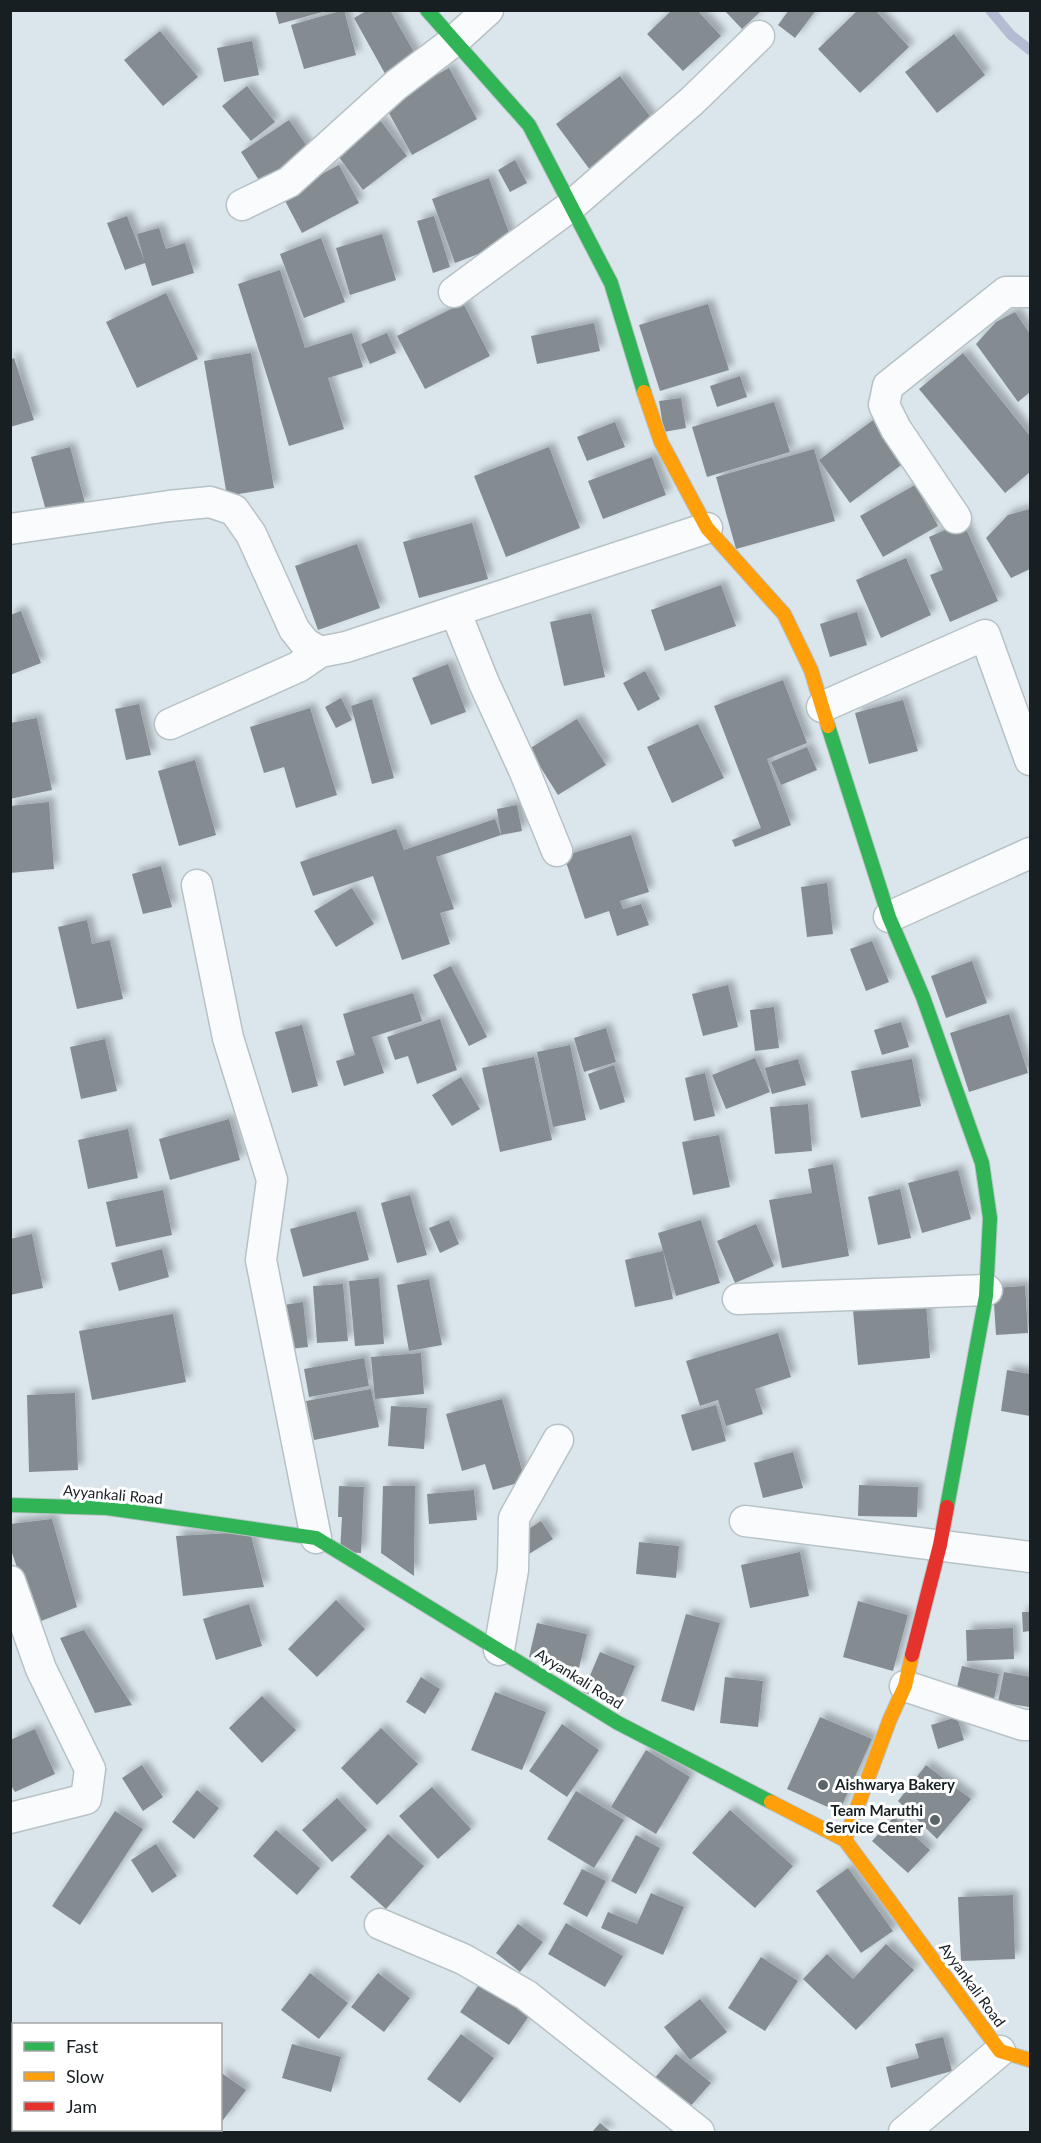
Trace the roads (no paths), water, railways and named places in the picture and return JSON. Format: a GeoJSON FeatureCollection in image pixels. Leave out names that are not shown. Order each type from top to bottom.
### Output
{"type":"FeatureCollection","features":[{"type":"Feature","properties":{"kind":"street"},"geometry":{"type":"LineString","coordinates":[[427,10],[529,125],[611,283],[637,374],[661,442],[707,528],[784,614],[811,670],[889,917],[923,997],[982,1162],[990,1218],[987,1290],[940,1545],[905,1686],[890,1719],[845,1840]]}},
{"type":"Feature","properties":{"kind":"street"},"geometry":{"type":"LineString","coordinates":[[242,205],[289,182],[396,85],[454,41],[488,10]]}},
{"type":"Feature","properties":{"kind":"street"},"geometry":{"type":"LineString","coordinates":[[453,292],[571,206],[692,101],[759,36]]}},
{"type":"Feature","properties":{"kind":"street"},"geometry":{"type":"LineString","coordinates":[[956,518],[896,429],[884,405],[888,386],[1006,292],[1030,292]]}},
{"type":"Feature","properties":{"kind":"street"},"geometry":{"type":"LineString","coordinates":[[11,531],[169,506],[210,502],[234,510],[251,534],[294,629],[305,643],[320,652]]}},
{"type":"Feature","properties":{"kind":"street"},"geometry":{"type":"LineString","coordinates":[[170,724],[298,666],[320,652],[346,647],[707,528]]}},
{"type":"Feature","properties":{"kind":"street"},"geometry":{"type":"LineString","coordinates":[[455,611],[557,851]]}},
{"type":"Feature","properties":{"kind":"street"},"geometry":{"type":"LineString","coordinates":[[822,707],[986,636],[1017,687],[1030,760]]}},
{"type":"Feature","properties":{"kind":"street"},"geometry":{"type":"LineString","coordinates":[[889,917],[1030,853]]}},
{"type":"Feature","properties":{"kind":"street"},"geometry":{"type":"LineString","coordinates":[[197,885],[228,1038],[272,1180],[261,1260],[316,1538]]}},
{"type":"Feature","properties":{"kind":"street"},"geometry":{"type":"LineString","coordinates":[[738,1299],[987,1290]]}},
{"type":"Feature","properties":{"kind":"street"},"geometry":{"type":"LineString","coordinates":[[499,1650],[513,1570],[514,1518],[558,1440]]}},
{"type":"Feature","properties":{"kind":"street","name":"Ayyankali Road"},"geometry":{"type":"LineString","coordinates":[[10,1505],[107,1508],[316,1538],[618,1723],[845,1840],[1000,2051],[1030,2060]]}},
{"type":"Feature","properties":{"kind":"street"},"geometry":{"type":"LineString","coordinates":[[745,1521],[1030,1557]]}},
{"type":"Feature","properties":{"kind":"street"},"geometry":{"type":"LineString","coordinates":[[10,1581],[41,1669],[90,1769],[86,1799],[10,1818]]}},
{"type":"Feature","properties":{"kind":"street"},"geometry":{"type":"LineString","coordinates":[[905,1686],[1023,1725],[1030,1725]]}},
{"type":"Feature","properties":{"kind":"street"},"geometry":{"type":"LineString","coordinates":[[380,1924],[463,1959],[526,1995],[699,2133]]}},
{"type":"Feature","properties":{"kind":"street"},"geometry":{"type":"LineString","coordinates":[[904,2133],[1000,2051]]}},
{"type":"Feature","properties":{"kind":"waterway"},"geometry":{"type":"LineString","coordinates":[[990,10],[1011,35],[1030,50]]}},
{"type":"Feature","properties":{"kind":"place","name":"Aishwarya Bakery"},"geometry":{"type":"Point","coordinates":[823,1785]}},
{"type":"Feature","properties":{"kind":"place","name":"Team Maruthi Service Center"},"geometry":{"type":"Point","coordinates":[935,1820]}}]}
